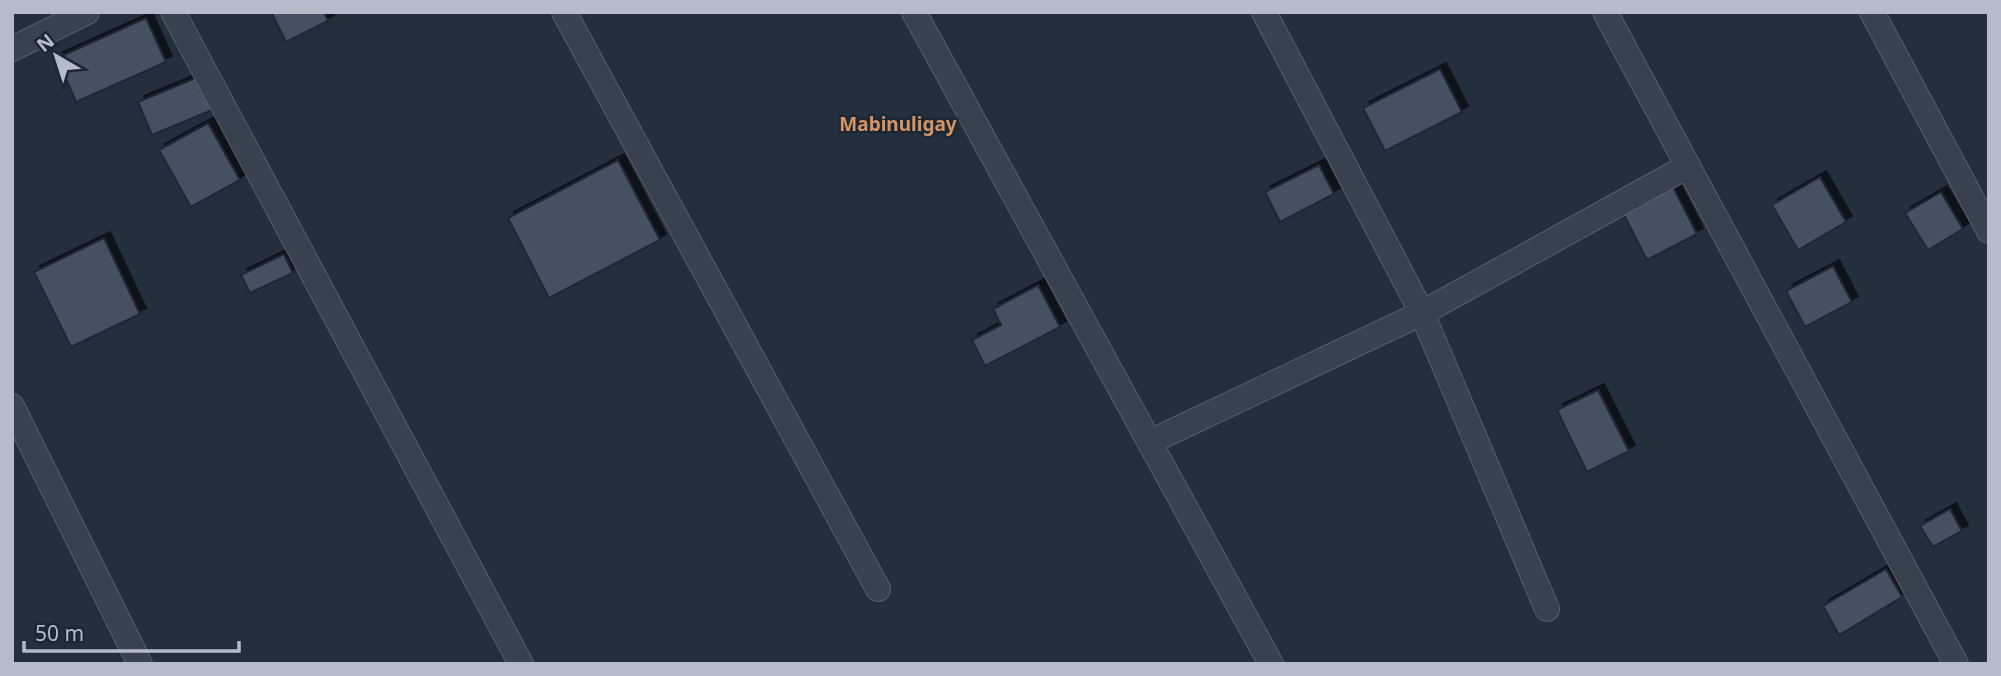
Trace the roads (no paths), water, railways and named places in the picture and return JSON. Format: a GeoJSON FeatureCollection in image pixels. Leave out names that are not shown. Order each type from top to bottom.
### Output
{"type":"FeatureCollection","features":[{"type":"Feature","properties":{"kind":"street"},"geometry":{"type":"LineString","coordinates":[[12,49],[87,12]]}},
{"type":"Feature","properties":{"kind":"street"},"geometry":{"type":"LineString","coordinates":[[173,12],[521,664]]}},
{"type":"Feature","properties":{"kind":"street"},"geometry":{"type":"LineString","coordinates":[[564,12],[878,589]]}},
{"type":"Feature","properties":{"kind":"street"},"geometry":{"type":"LineString","coordinates":[[914,12],[1270,664]]}},
{"type":"Feature","properties":{"kind":"street"},"geometry":{"type":"LineString","coordinates":[[1264,12],[1422,313],[1546,609]]}},
{"type":"Feature","properties":{"kind":"street"},"geometry":{"type":"LineString","coordinates":[[1605,12],[1956,664]]}},
{"type":"Feature","properties":{"kind":"street"},"geometry":{"type":"LineString","coordinates":[[1872,12],[1989,231]]}},
{"type":"Feature","properties":{"kind":"street"},"geometry":{"type":"LineString","coordinates":[[1150,442],[1422,313],[1688,166]]}},
{"type":"Feature","properties":{"kind":"street"},"geometry":{"type":"LineString","coordinates":[[12,406],[140,664]]}},
{"type":"Feature","properties":{"kind":"district","name":"Mabinuligay"},"geometry":{"type":"Point","coordinates":[898,124]}}]}
